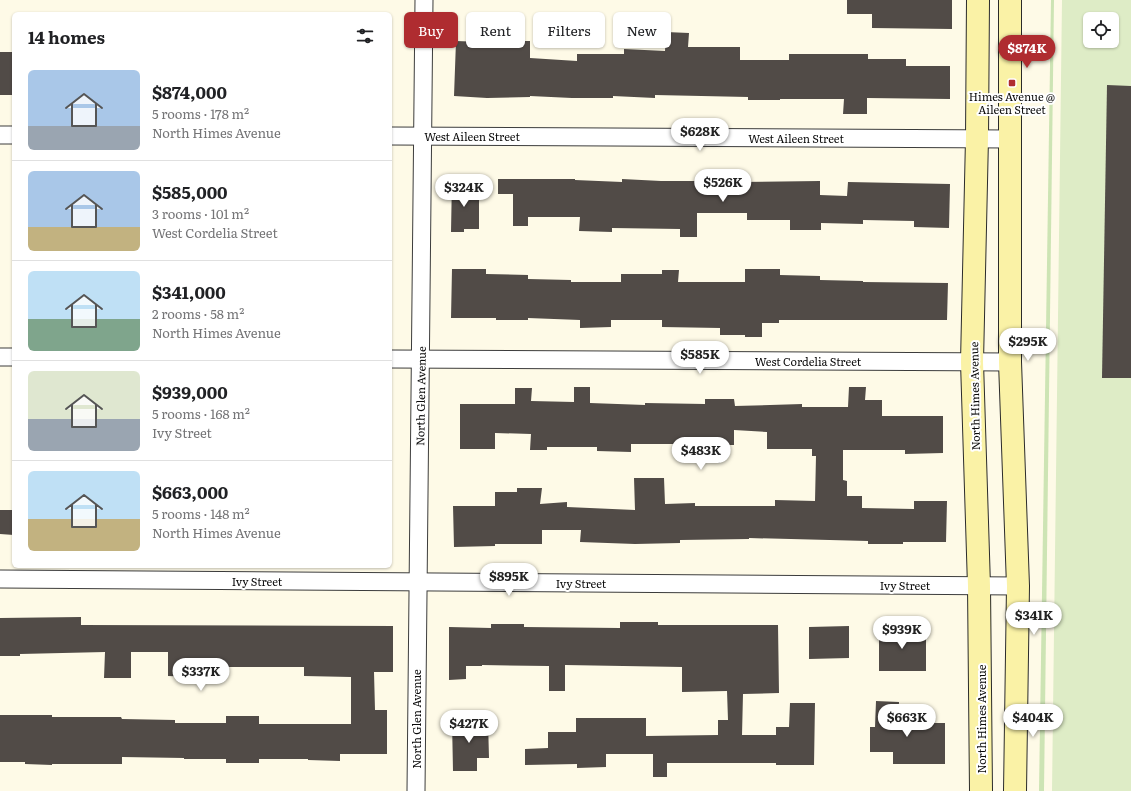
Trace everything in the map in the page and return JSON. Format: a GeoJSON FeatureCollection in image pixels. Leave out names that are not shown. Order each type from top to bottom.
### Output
{"type":"FeatureCollection","features":[{"type":"Feature","properties":{"kind":"street","name":"North Glen Avenue"},"geometry":{"type":"LineString","coordinates":[[416,791],[424,0]]}},
{"type":"Feature","properties":{"kind":"street","name":"North Himes Avenue"},"geometry":{"type":"LineString","coordinates":[[978,0],[972,362],[980,586],[981,791]]}},
{"type":"Feature","properties":{"kind":"street"},"geometry":{"type":"LineString","coordinates":[[1010,0],[1010,362],[1018,586],[1016,791]]}},
{"type":"Feature","properties":{"kind":"street"},"geometry":{"type":"LineString","coordinates":[[0,135],[12,135]]}},
{"type":"Feature","properties":{"kind":"street","name":"West Aileen Street"},"geometry":{"type":"LineString","coordinates":[[392,136],[1010,138]]}},
{"type":"Feature","properties":{"kind":"street"},"geometry":{"type":"LineString","coordinates":[[0,357],[12,358]]}},
{"type":"Feature","properties":{"kind":"street","name":"West Cordelia Street"},"geometry":{"type":"LineString","coordinates":[[392,359],[1010,362]]}},
{"type":"Feature","properties":{"kind":"street","name":"Ivy Street"},"geometry":{"type":"LineString","coordinates":[[0,579],[1018,586]]}},
{"type":"Feature","properties":{"kind":"green space"},"geometry":{"type":"Polygon","coordinates":[[[1051,0],[1054,0],[1044,791],[1039,791],[1051,0]]]}},
{"type":"Feature","properties":{"kind":"green space"},"geometry":{"type":"Polygon","coordinates":[[[1062,0],[1131,0],[1131,791],[1052,791],[1062,0]]]}},
{"type":"Feature","properties":{"kind":"building"},"geometry":{"type":"Polygon","coordinates":[[[847,0],[952,0],[952,29],[872,28],[872,14],[847,14],[847,0]]]}},
{"type":"Feature","properties":{"kind":"building"},"geometry":{"type":"Polygon","coordinates":[[[671,32],[689,33],[688,47],[740,47],[740,60],[789,60],[789,54],[868,54],[868,59],[906,59],[906,66],[950,66],[950,99],[867,98],[867,114],[843,114],[844,99],[748,100],[748,97],[655,95],[655,98],[613,96],[613,98],[572,98],[530,96],[487,98],[454,96],[456,48],[458,48],[458,41],[466,41],[466,48],[525,48],[525,41],[530,41],[530,58],[577,61],[577,54],[624,54],[624,49],[665,51],[665,48],[671,48],[671,32]]]}},
{"type":"Feature","properties":{"kind":"building"},"geometry":{"type":"Polygon","coordinates":[[[0,52],[12,52],[12,95],[0,95],[0,52]]]}},
{"type":"Feature","properties":{"kind":"building"},"geometry":{"type":"Polygon","coordinates":[[[1107,85],[1131,86],[1131,378],[1102,378],[1107,85]]]}},
{"type":"Feature","properties":{"kind":"building"},"geometry":{"type":"Polygon","coordinates":[[[452,179],[466,179],[465,192],[479,192],[479,229],[464,229],[464,232],[451,232],[452,179]]]}},
{"type":"Feature","properties":{"kind":"building"},"geometry":{"type":"Polygon","coordinates":[[[498,179],[575,179],[622,182],[622,179],[737,182],[820,181],[820,195],[847,196],[848,182],[950,184],[949,228],[914,227],[914,221],[863,220],[863,224],[821,223],[821,230],[790,230],[790,220],[747,220],[747,213],[697,213],[697,237],[680,237],[680,229],[612,228],[612,232],[579,231],[580,217],[528,217],[528,226],[513,226],[513,194],[498,194],[498,179]]]}},
{"type":"Feature","properties":{"kind":"building"},"geometry":{"type":"Polygon","coordinates":[[[452,269],[486,269],[486,274],[528,275],[528,279],[571,280],[571,282],[621,282],[621,274],[662,274],[662,270],[679,270],[678,282],[745,282],[745,269],[780,269],[780,275],[820,276],[820,280],[948,283],[947,320],[779,320],[779,323],[762,323],[762,337],[745,337],[745,335],[720,335],[720,328],[662,327],[662,320],[611,320],[611,327],[580,328],[580,320],[528,318],[528,320],[496,320],[496,318],[451,318],[452,269]]]}},
{"type":"Feature","properties":{"kind":"building"},"geometry":{"type":"Polygon","coordinates":[[[574,387],[590,387],[590,403],[645,405],[645,403],[705,404],[705,399],[734,399],[735,406],[802,404],[802,407],[848,407],[849,387],[866,387],[865,400],[882,400],[882,416],[943,416],[943,453],[905,454],[905,450],[843,450],[843,480],[847,481],[847,496],[862,496],[862,508],[914,509],[914,501],[947,501],[946,542],[868,544],[868,541],[749,538],[680,540],[680,543],[635,544],[580,542],[581,530],[542,530],[542,544],[495,544],[495,546],[454,547],[453,506],[495,506],[495,492],[517,492],[517,488],[542,488],[540,504],[567,502],[567,507],[635,510],[634,478],[664,478],[665,504],[695,503],[695,506],[775,506],[775,500],[815,501],[816,456],[812,456],[812,449],[767,449],[767,432],[734,430],[734,445],[719,445],[720,463],[697,463],[697,444],[631,444],[631,452],[597,451],[597,447],[547,447],[547,450],[530,450],[531,434],[495,433],[495,449],[460,449],[460,404],[515,404],[515,388],[532,388],[531,401],[574,402],[574,387]]]}},
{"type":"Feature","properties":{"kind":"building"},"geometry":{"type":"Polygon","coordinates":[[[0,510],[12,510],[12,535],[0,534],[0,510]]]}},
{"type":"Feature","properties":{"kind":"building"},"geometry":{"type":"Polygon","coordinates":[[[81,617],[81,625],[393,626],[393,672],[374,672],[375,710],[387,710],[387,754],[340,754],[340,761],[308,759],[259,759],[259,763],[226,763],[226,759],[122,757],[122,764],[52,765],[25,764],[25,762],[0,762],[0,715],[121,717],[122,719],[175,720],[175,723],[226,723],[226,716],[259,716],[259,724],[351,724],[351,677],[304,676],[304,667],[195,667],[195,677],[168,676],[168,652],[131,652],[131,678],[104,678],[105,652],[20,654],[20,656],[0,656],[0,618],[81,617]]]}},
{"type":"Feature","properties":{"kind":"building"},"geometry":{"type":"Polygon","coordinates":[[[620,622],[658,622],[658,625],[778,625],[779,693],[743,694],[742,735],[776,735],[776,727],[789,727],[790,703],[815,703],[814,765],[776,765],[776,763],[667,763],[667,777],[653,777],[653,754],[606,754],[606,767],[577,768],[577,764],[525,765],[525,749],[548,748],[548,732],[576,732],[576,718],[646,718],[646,736],[718,735],[718,720],[728,720],[727,691],[682,692],[682,667],[565,665],[565,691],[549,691],[549,666],[466,666],[466,679],[449,680],[449,627],[491,628],[491,624],[524,624],[524,627],[620,628],[620,622]]]}},
{"type":"Feature","properties":{"kind":"building"},"geometry":{"type":"Polygon","coordinates":[[[849,626],[849,658],[809,659],[809,627],[849,626]]]}},
{"type":"Feature","properties":{"kind":"building"},"geometry":{"type":"Polygon","coordinates":[[[879,629],[926,629],[926,671],[879,671],[879,629]]]}},
{"type":"Feature","properties":{"kind":"building"},"geometry":{"type":"Polygon","coordinates":[[[876,701],[899,702],[898,723],[945,723],[945,764],[893,764],[893,752],[870,752],[870,727],[875,727],[876,701]]]}},
{"type":"Feature","properties":{"kind":"building"},"geometry":{"type":"Polygon","coordinates":[[[452,721],[488,721],[489,758],[477,758],[477,771],[453,771],[452,721]]]}},
{"type":"Feature","properties":{"kind":"place","name":"Himes Avenue @ Aileen Street"},"geometry":{"type":"Point","coordinates":[1012,83]}}]}
